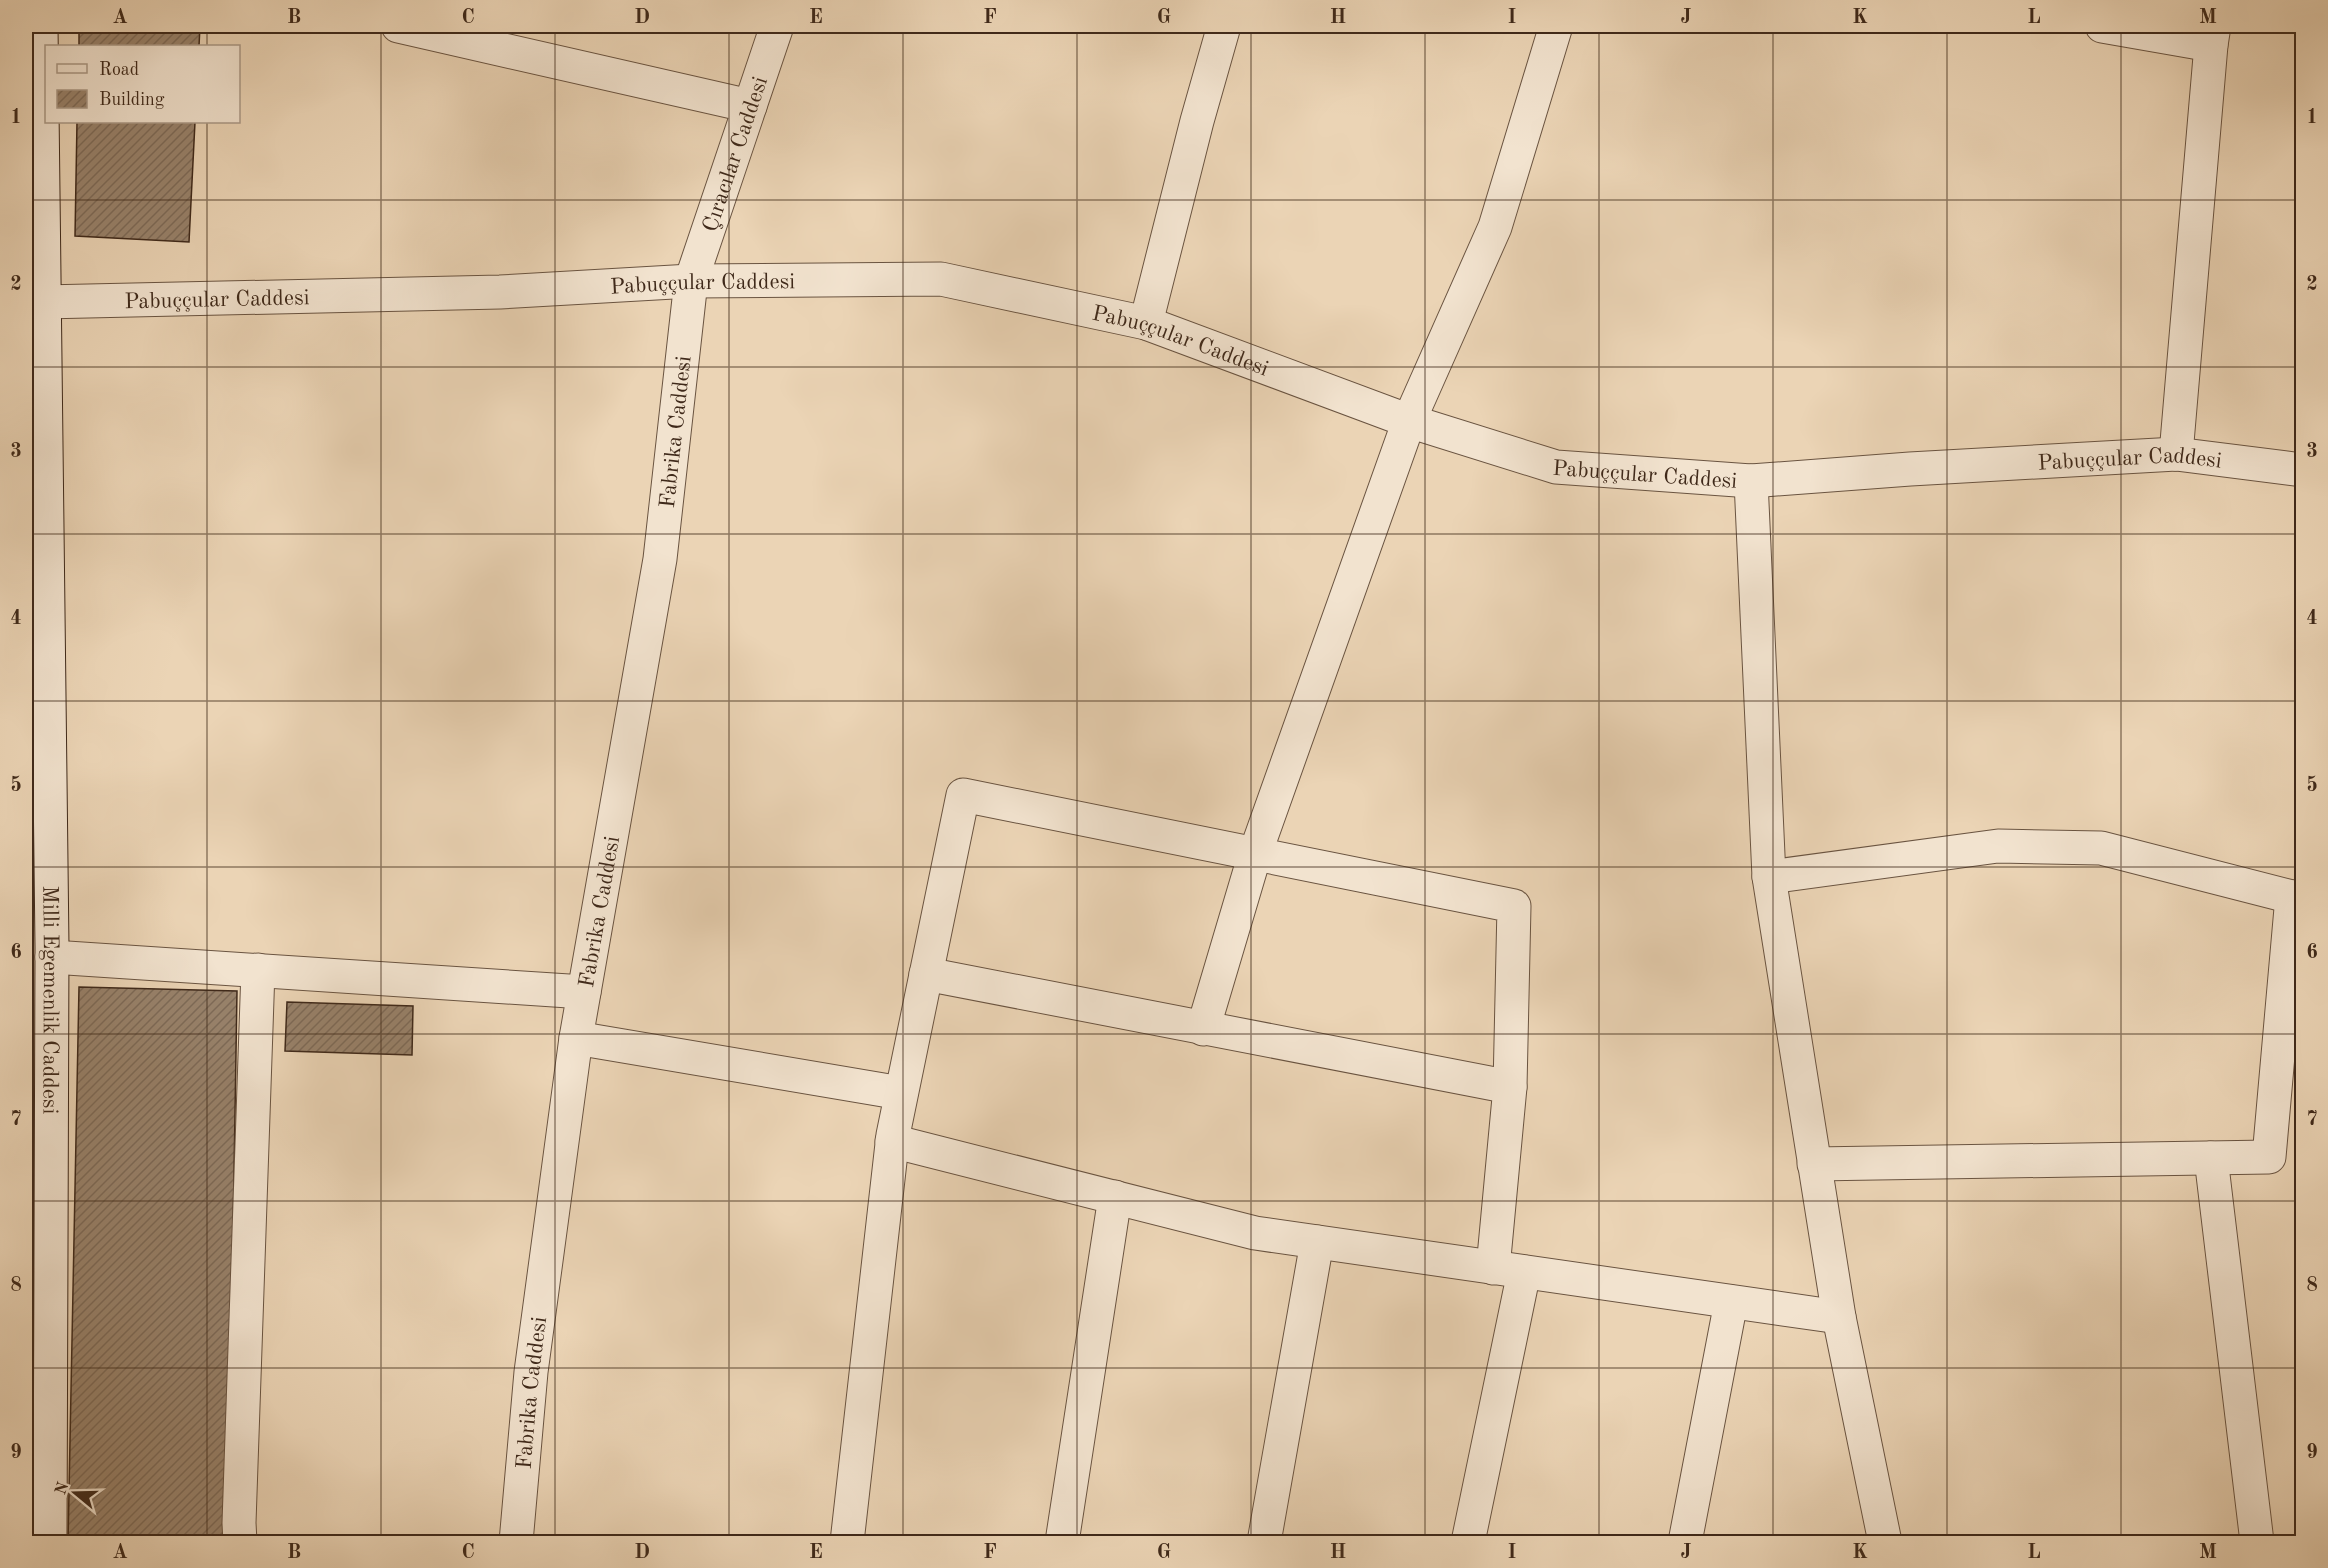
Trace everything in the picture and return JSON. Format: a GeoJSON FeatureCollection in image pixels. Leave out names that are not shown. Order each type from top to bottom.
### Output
{"type":"FeatureCollection","features":[{"type":"Feature","properties":{"kind":"street","name":"Milli Egemenlik Caddesi"},"geometry":{"type":"LineString","coordinates":[[41,26],[52,957],[50,1542]]}},
{"type":"Feature","properties":{"kind":"street"},"geometry":{"type":"LineString","coordinates":[[398,26],[750,106]]}},
{"type":"Feature","properties":{"kind":"street","name":"Çıracılar Caddesi"},"geometry":{"type":"LineString","coordinates":[[691,281],[777,26]]}},
{"type":"Feature","properties":{"kind":"street"},"geometry":{"type":"LineString","coordinates":[[1146,323],[1197,121],[1224,26]]}},
{"type":"Feature","properties":{"kind":"street"},"geometry":{"type":"LineString","coordinates":[[1203,1029],[1255,854],[1408,421],[1495,227],[1557,26]]}},
{"type":"Feature","properties":{"kind":"street"},"geometry":{"type":"LineString","coordinates":[[2102,26],[2212,35],[2176,454]]}},
{"type":"Feature","properties":{"kind":"street","name":"Pabuççular Caddesi"},"geometry":{"type":"LineString","coordinates":[[43,302],[500,292],[691,281],[941,279],[1146,323],[1408,421],[1556,467],[1751,481],[1922,468],[2176,454],[2302,470]]}},
{"type":"Feature","properties":{"kind":"street","name":"Fabrika Caddesi"},"geometry":{"type":"LineString","coordinates":[[516,1542],[531,1372],[576,1038],[660,560],[691,281]]}},
{"type":"Feature","properties":{"kind":"street"},"geometry":{"type":"LineString","coordinates":[[1751,481],[1768,877],[1839,1317],[1885,1542]]}},
{"type":"Feature","properties":{"kind":"street"},"geometry":{"type":"LineString","coordinates":[[847,1542],[892,1141],[963,795],[1514,906],[1509,1270],[1468,1542]]}},
{"type":"Feature","properties":{"kind":"street"},"geometry":{"type":"LineString","coordinates":[[1768,877],[1998,846],[2101,848],[2297,899],[2269,1157],[1814,1164]]}},
{"type":"Feature","properties":{"kind":"street"},"geometry":{"type":"LineString","coordinates":[[52,957],[584,992]]}},
{"type":"Feature","properties":{"kind":"street"},"geometry":{"type":"LineString","coordinates":[[240,1542],[238,1522],[258,970]]}},
{"type":"Feature","properties":{"kind":"street"},"geometry":{"type":"LineString","coordinates":[[926,974],[1510,1087]]}},
{"type":"Feature","properties":{"kind":"street"},"geometry":{"type":"LineString","coordinates":[[576,1038],[902,1093]]}},
{"type":"Feature","properties":{"kind":"street"},"geometry":{"type":"LineString","coordinates":[[892,1141],[1256,1233],[1839,1317]]}},
{"type":"Feature","properties":{"kind":"street"},"geometry":{"type":"LineString","coordinates":[[2211,1158],[2257,1542]]}},
{"type":"Feature","properties":{"kind":"street"},"geometry":{"type":"LineString","coordinates":[[1062,1542],[1115,1197]]}},
{"type":"Feature","properties":{"kind":"street"},"geometry":{"type":"LineString","coordinates":[[1264,1542],[1317,1242]]}},
{"type":"Feature","properties":{"kind":"street"},"geometry":{"type":"LineString","coordinates":[[1685,1542],[1731,1302]]}},
{"type":"Feature","properties":{"kind":"building"},"geometry":{"type":"Polygon","coordinates":[[[79,26],[200,26],[199,45],[79,45],[79,26]]]}},
{"type":"Feature","properties":{"kind":"building"},"geometry":{"type":"Polygon","coordinates":[[[77,123],[195,123],[189,242],[75,236],[77,123]]]}},
{"type":"Feature","properties":{"kind":"building"},"geometry":{"type":"Polygon","coordinates":[[[79,987],[237,991],[228,1542],[68,1542],[79,987]]]}},
{"type":"Feature","properties":{"kind":"building"},"geometry":{"type":"Polygon","coordinates":[[[287,1002],[413,1006],[412,1055],[285,1051],[287,1002]]]}}]}
